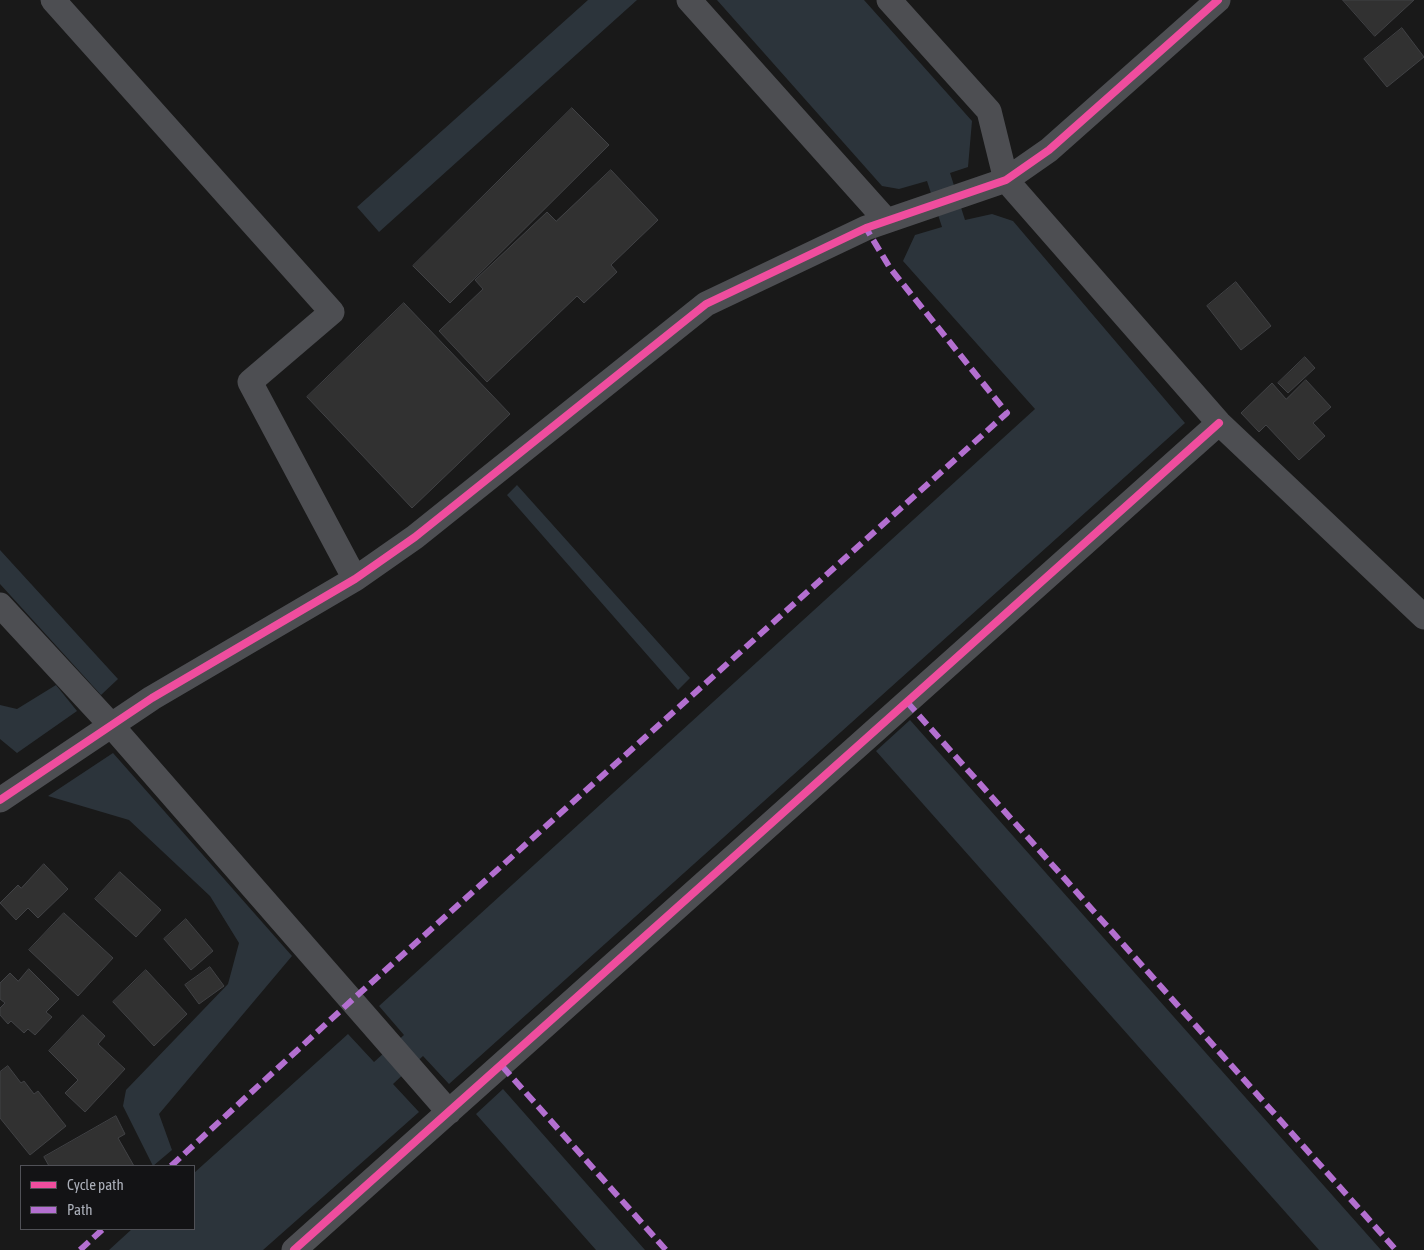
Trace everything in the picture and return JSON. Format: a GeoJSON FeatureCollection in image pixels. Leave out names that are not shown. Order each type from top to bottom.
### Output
{"type":"FeatureCollection","features":[{"type":"Feature","properties":{"kind":"street"},"geometry":{"type":"LineString","coordinates":[[53,0],[332,312],[250,382],[355,579]]}},
{"type":"Feature","properties":{"kind":"street"},"geometry":{"type":"LineString","coordinates":[[690,0],[886,220]]}},
{"type":"Feature","properties":{"kind":"street"},"geometry":{"type":"LineString","coordinates":[[889,0],[989,111],[1006,180],[1218,423],[1424,617]]}},
{"type":"Feature","properties":{"kind":"street"},"geometry":{"type":"LineString","coordinates":[[0,800],[152,698],[355,579],[415,537],[706,304],[886,220],[930,207],[1006,180],[1049,150],[1218,0]]}},
{"type":"Feature","properties":{"kind":"street"},"geometry":{"type":"LineString","coordinates":[[294,1250],[1218,423]]}},
{"type":"Feature","properties":{"kind":"street"},"geometry":{"type":"LineString","coordinates":[[0,605],[111,725],[450,1112]]}},
{"type":"Feature","properties":{"kind":"shaded area"},"geometry":{"type":"Polygon","coordinates":[[[588,0],[637,0],[379,232],[357,207],[588,0]]]}},
{"type":"Feature","properties":{"kind":"shaded area"},"geometry":{"type":"Polygon","coordinates":[[[717,0],[864,0],[972,121],[968,167],[950,173],[965,220],[992,214],[1013,221],[1185,423],[449,1084],[423,1056],[393,1084],[419,1112],[263,1250],[109,1250],[131,1230],[195,1230],[195,1172],[348,1034],[374,1062],[404,1035],[379,1006],[1035,409],[903,261],[915,235],[942,227],[927,181],[899,189],[882,186],[717,0]]]}},
{"type":"Feature","properties":{"kind":"shaded area"},"geometry":{"type":"Polygon","coordinates":[[[517,485],[690,678],[678,690],[507,495],[517,485]]]}},
{"type":"Feature","properties":{"kind":"shaded area"},"geometry":{"type":"Polygon","coordinates":[[[0,550],[118,679],[101,695],[0,584],[0,550]]]}},
{"type":"Feature","properties":{"kind":"shaded area"},"geometry":{"type":"Polygon","coordinates":[[[56,685],[77,711],[17,753],[0,739],[0,705],[17,709],[56,685]]]}},
{"type":"Feature","properties":{"kind":"shaded area"},"geometry":{"type":"Polygon","coordinates":[[[910,720],[1381,1250],[1319,1250],[876,751],[910,720]]]}},
{"type":"Feature","properties":{"kind":"shaded area"},"geometry":{"type":"Polygon","coordinates":[[[113,753],[292,956],[159,1114],[172,1150],[154,1165],[123,1106],[126,1090],[228,984],[239,943],[210,896],[129,820],[48,796],[113,753]]]}},
{"type":"Feature","properties":{"kind":"shaded area"},"geometry":{"type":"Polygon","coordinates":[[[503,1089],[645,1250],[596,1250],[476,1114],[503,1089]]]}},
{"type":"Feature","properties":{"kind":"building"},"geometry":{"type":"Polygon","coordinates":[[[1343,0],[1414,0],[1375,36],[1343,0]]]}},
{"type":"Feature","properties":{"kind":"building"},"geometry":{"type":"Polygon","coordinates":[[[1402,28],[1424,57],[1387,87],[1364,59],[1402,28]]]}},
{"type":"Feature","properties":{"kind":"building"},"geometry":{"type":"Polygon","coordinates":[[[572,108],[609,145],[450,303],[413,266],[572,108]]]}},
{"type":"Feature","properties":{"kind":"building"},"geometry":{"type":"Polygon","coordinates":[[[611,170],[658,220],[611,265],[617,272],[584,303],[577,296],[487,382],[439,331],[483,289],[475,280],[547,212],[556,221],[611,170]]]}},
{"type":"Feature","properties":{"kind":"building"},"geometry":{"type":"Polygon","coordinates":[[[1236,282],[1271,326],[1241,350],[1207,306],[1236,282]]]}},
{"type":"Feature","properties":{"kind":"building"},"geometry":{"type":"Polygon","coordinates":[[[404,303],[510,414],[412,508],[307,397],[404,303]]]}},
{"type":"Feature","properties":{"kind":"building"},"geometry":{"type":"Polygon","coordinates":[[[1305,357],[1315,368],[1288,393],[1278,383],[1305,357]]]}},
{"type":"Feature","properties":{"kind":"building"},"geometry":{"type":"Polygon","coordinates":[[[1306,380],[1331,407],[1313,423],[1325,436],[1299,460],[1266,425],[1259,432],[1241,413],[1272,383],[1286,399],[1306,380]]]}},
{"type":"Feature","properties":{"kind":"building"},"geometry":{"type":"Polygon","coordinates":[[[44,864],[68,889],[38,918],[28,908],[16,920],[0,903],[18,885],[21,888],[44,864]]]}},
{"type":"Feature","properties":{"kind":"building"},"geometry":{"type":"Polygon","coordinates":[[[120,872],[161,910],[136,937],[95,899],[120,872]]]}},
{"type":"Feature","properties":{"kind":"building"},"geometry":{"type":"Polygon","coordinates":[[[64,913],[113,958],[78,996],[29,950],[64,913]]]}},
{"type":"Feature","properties":{"kind":"building"},"geometry":{"type":"Polygon","coordinates":[[[186,919],[213,951],[191,970],[164,939],[186,919]]]}},
{"type":"Feature","properties":{"kind":"building"},"geometry":{"type":"Polygon","coordinates":[[[210,967],[224,986],[199,1004],[185,985],[210,967]]]}},
{"type":"Feature","properties":{"kind":"building"},"geometry":{"type":"Polygon","coordinates":[[[29,969],[59,999],[46,1012],[52,1017],[35,1035],[28,1029],[24,1033],[11,1021],[8,1024],[0,1015],[0,1008],[5,1003],[0,999],[0,983],[10,973],[18,981],[29,969]]]}},
{"type":"Feature","properties":{"kind":"building"},"geometry":{"type":"Polygon","coordinates":[[[146,970],[187,1014],[154,1046],[113,1002],[146,970]]]}},
{"type":"Feature","properties":{"kind":"building"},"geometry":{"type":"Polygon","coordinates":[[[83,1015],[105,1036],[98,1044],[125,1069],[85,1112],[65,1093],[78,1080],[49,1051],[83,1015]]]}},
{"type":"Feature","properties":{"kind":"building"},"geometry":{"type":"Polygon","coordinates":[[[8,1066],[21,1083],[24,1081],[34,1094],[38,1091],[66,1126],[30,1155],[0,1118],[0,1072],[8,1066]]]}},
{"type":"Feature","properties":{"kind":"building"},"geometry":{"type":"Polygon","coordinates":[[[116,1116],[125,1134],[118,1138],[133,1165],[48,1165],[44,1157],[116,1116]]]}},
{"type":"Feature","properties":{"kind":"marked path"},"geometry":{"type":"LineString","coordinates":[[172,1165],[351,1001],[1007,413],[890,268],[866,228]]}},
{"type":"Feature","properties":{"kind":"marked path"},"geometry":{"type":"LineString","coordinates":[[907,702],[1396,1250]]}},
{"type":"Feature","properties":{"kind":"marked path"},"geometry":{"type":"LineString","coordinates":[[502,1066],[666,1250]]}},
{"type":"Feature","properties":{"kind":"marked path"},"geometry":{"type":"LineString","coordinates":[[80,1250],[102,1230]]}},
{"type":"Feature","properties":{"kind":"cycle path"},"geometry":{"type":"LineString","coordinates":[[0,800],[152,698],[355,579],[415,537],[706,304],[866,228],[1006,180],[1049,150],[1218,0]]}},
{"type":"Feature","properties":{"kind":"cycle path"},"geometry":{"type":"LineString","coordinates":[[294,1250],[1219,423]]}}]}
